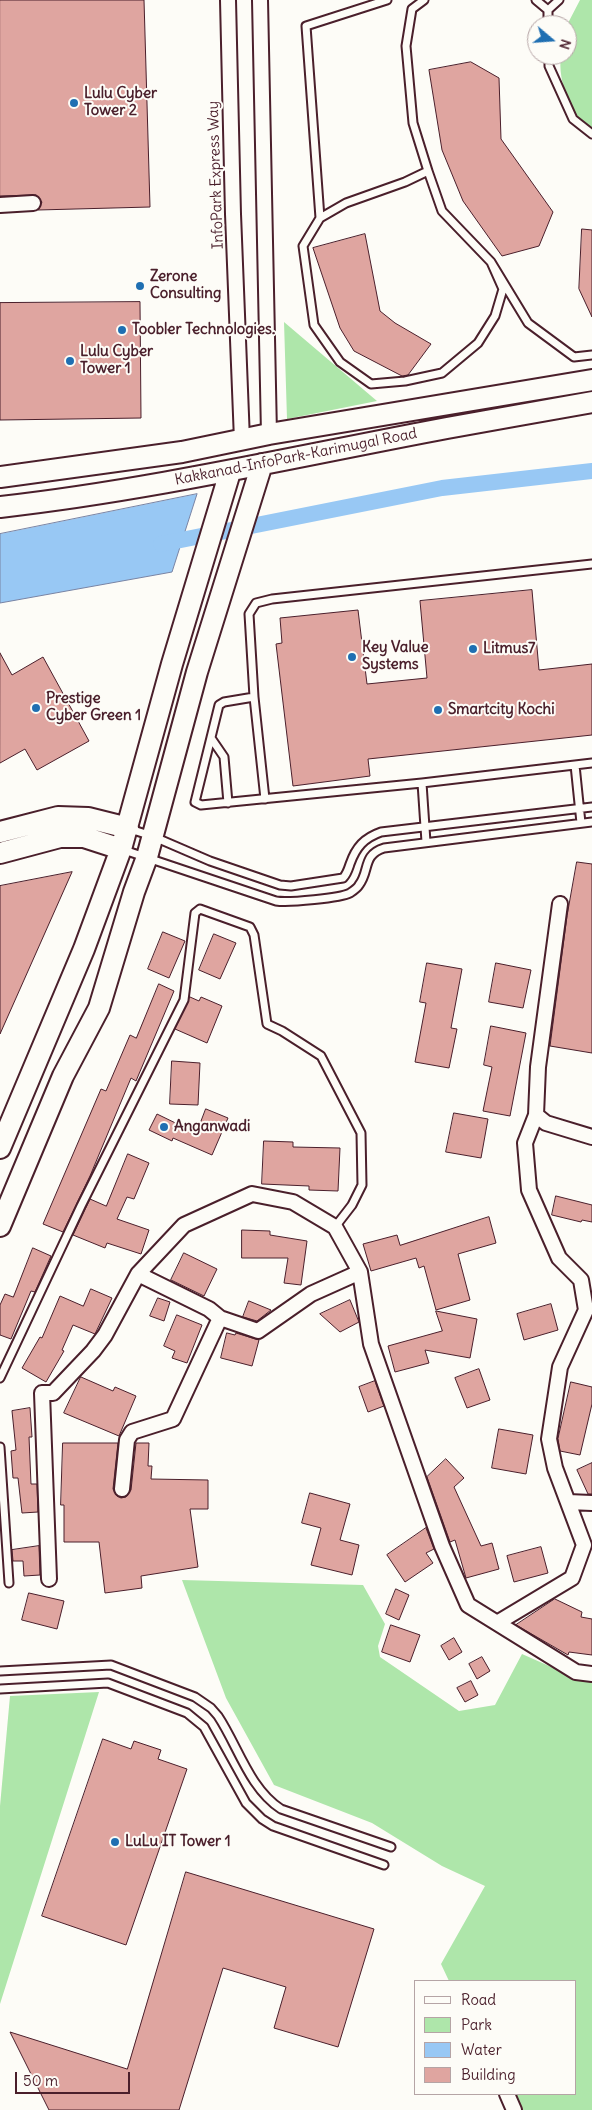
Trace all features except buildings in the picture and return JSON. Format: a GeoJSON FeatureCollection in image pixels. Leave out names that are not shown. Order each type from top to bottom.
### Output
{"type":"FeatureCollection","features":[{"type":"Feature","properties":{"kind":"street","name":"InfoPark Express Way"},"geometry":{"type":"LineString","coordinates":[[228,0],[233,214],[242,440]]}},
{"type":"Feature","properties":{"kind":"street"},"geometry":{"type":"LineString","coordinates":[[260,0],[269,434]]}},
{"type":"Feature","properties":{"kind":"street"},"geometry":{"type":"LineString","coordinates":[[0,205],[33,202]]}},
{"type":"Feature","properties":{"kind":"street","name":"Kakkanad-InfoPark-Karimugal Road"},"geometry":{"type":"LineString","coordinates":[[0,477],[182,452],[269,434],[592,380]]}},
{"type":"Feature","properties":{"kind":"street","name":"Kakkanad-InfoPark-Karimugal Road"},"geometry":{"type":"LineString","coordinates":[[0,507],[77,498],[230,472],[447,428],[592,402]]}},
{"type":"Feature","properties":{"kind":"street"},"geometry":{"type":"LineString","coordinates":[[0,1226],[63,1076],[99,1008],[146,857],[197,672],[262,464]]}},
{"type":"Feature","properties":{"kind":"street"},"geometry":{"type":"LineString","coordinates":[[0,1148],[84,948],[121,849],[172,664],[230,472]]}},
{"type":"Feature","properties":{"kind":"street"},"geometry":{"type":"LineString","coordinates":[[0,832],[58,817],[88,818],[128,828]]}},
{"type":"Feature","properties":{"kind":"street"},"geometry":{"type":"LineString","coordinates":[[0,853],[60,837],[84,837],[121,849]]}},
{"type":"Feature","properties":{"kind":"street"},"geometry":{"type":"LineString","coordinates":[[497,1623],[572,1578],[584,1545],[555,1468],[549,1440],[560,1367],[586,1310],[588,1299],[581,1280],[559,1258],[530,1190],[525,1143],[536,1115],[538,1067],[560,904]]}},
{"type":"Feature","properties":{"kind":"street"},"geometry":{"type":"LineString","coordinates":[[536,1115],[546,1123],[592,1137]]}},
{"type":"Feature","properties":{"kind":"street"},"geometry":{"type":"LineString","coordinates":[[49,1579],[42,1393],[52,1393],[93,1351],[138,1274],[184,1225],[252,1194],[293,1202],[335,1227],[360,1272],[371,1344],[442,1546],[468,1605],[576,1672],[592,1674]]}},
{"type":"Feature","properties":{"kind":"street"},"geometry":{"type":"LineString","coordinates":[[138,1274],[209,1309],[220,1318],[258,1331],[311,1294],[360,1272]]}},
{"type":"Feature","properties":{"kind":"street"},"geometry":{"type":"LineString","coordinates":[[122,1489],[127,1440],[132,1432],[173,1419],[220,1318]]}},
{"type":"Feature","properties":{"kind":"street"},"geometry":{"type":"LineString","coordinates":[[568,1502],[592,1503]]}},
{"type":"Feature","properties":{"kind":"street"},"geometry":{"type":"LineString","coordinates":[[507,2095],[514,2110]]}},
{"type":"Feature","properties":{"kind":"lane"},"geometry":{"type":"LineString","coordinates":[[320,218],[306,26],[387,0]]}},
{"type":"Feature","properties":{"kind":"lane"},"geometry":{"type":"LineString","coordinates":[[424,0],[412,9],[406,46],[413,123],[442,211],[491,262],[528,323],[574,357],[592,355]]}},
{"type":"Feature","properties":{"kind":"lane"},"geometry":{"type":"LineString","coordinates":[[536,0],[548,10]]}},
{"type":"Feature","properties":{"kind":"lane"},"geometry":{"type":"LineString","coordinates":[[548,15],[548,10],[559,0]]}},
{"type":"Feature","properties":{"kind":"lane"},"geometry":{"type":"LineString","coordinates":[[549,65],[573,119],[592,134]]}},
{"type":"Feature","properties":{"kind":"lane"},"geometry":{"type":"LineString","coordinates":[[428,171],[406,182],[346,202],[320,218],[304,246],[314,324],[340,362],[371,384],[405,381],[442,373],[478,343],[495,316],[503,289],[491,262]]}},
{"type":"Feature","properties":{"kind":"lane"},"geometry":{"type":"LineString","coordinates":[[265,799],[254,697],[249,614],[256,603],[262,600],[592,564]]}},
{"type":"Feature","properties":{"kind":"lane"},"geometry":{"type":"LineString","coordinates":[[254,697],[224,702],[219,705],[195,802],[201,805],[228,803],[592,763]]}},
{"type":"Feature","properties":{"kind":"lane"},"geometry":{"type":"LineString","coordinates":[[211,738],[224,757],[228,803]]}},
{"type":"Feature","properties":{"kind":"lane"},"geometry":{"type":"LineString","coordinates":[[575,765],[581,824]]}},
{"type":"Feature","properties":{"kind":"lane"},"geometry":{"type":"LineString","coordinates":[[422,783],[426,842]]}},
{"type":"Feature","properties":{"kind":"lane"},"geometry":{"type":"LineString","coordinates":[[128,828],[152,836],[210,861],[280,885],[291,886],[343,878],[362,842],[369,836],[381,832],[592,806]]}},
{"type":"Feature","properties":{"kind":"lane"},"geometry":{"type":"LineString","coordinates":[[121,849],[276,901],[292,902],[350,894],[360,884],[367,863],[377,850],[426,842],[592,822]]}},
{"type":"Feature","properties":{"kind":"lane"},"geometry":{"type":"LineString","coordinates":[[0,1378],[81,1206],[184,1000],[194,914],[200,909],[250,927],[254,935],[267,1024],[282,1031],[321,1056],[361,1133],[362,1186],[352,1205],[335,1227]]}},
{"type":"Feature","properties":{"kind":"lane"},"geometry":{"type":"LineString","coordinates":[[0,1447],[9,1583]]}},
{"type":"Feature","properties":{"kind":"lane"},"geometry":{"type":"LineString","coordinates":[[0,1671],[110,1665],[195,1697],[211,1708],[218,1716],[257,1785],[273,1804],[281,1809],[391,1847]]}},
{"type":"Feature","properties":{"kind":"lane"},"geometry":{"type":"LineString","coordinates":[[0,1689],[108,1683],[187,1713],[204,1727],[246,1802],[262,1819],[273,1826],[384,1865]]}},
{"type":"Feature","properties":{"kind":"green space"},"geometry":{"type":"Polygon","coordinates":[[[580,0],[592,0],[592,134],[572,108],[561,76],[560,65],[577,65],[577,15],[572,15],[580,0]]]}},
{"type":"Feature","properties":{"kind":"green space"},"geometry":{"type":"Polygon","coordinates":[[[284,322],[377,401],[287,419],[284,322]]]}},
{"type":"Feature","properties":{"kind":"green space"},"geometry":{"type":"Polygon","coordinates":[[[182,1580],[363,1585],[385,1624],[378,1646],[380,1657],[459,1711],[495,1705],[522,1654],[574,1677],[592,1680],[592,2110],[506,2110],[499,2095],[577,2095],[577,1980],[449,1980],[441,1964],[485,1886],[442,1866],[372,1823],[274,1785],[226,1698],[182,1580]]]}},
{"type":"Feature","properties":{"kind":"green space"},"geometry":{"type":"Polygon","coordinates":[[[99,1692],[0,2004],[0,1806],[10,1696],[99,1692]]]}},
{"type":"Feature","properties":{"kind":"water"},"geometry":{"type":"Polygon","coordinates":[[[197,494],[172,572],[0,603],[0,534],[197,494]]]}},
{"type":"Feature","properties":{"kind":"waterway"},"geometry":{"type":"LineString","coordinates":[[161,544],[442,488],[592,471]]}},
{"type":"Feature","properties":{"kind":"place","name":"Lulu Cyber Tower 2"},"geometry":{"type":"Point","coordinates":[74,103]}},
{"type":"Feature","properties":{"kind":"place","name":"Zerone Consulting"},"geometry":{"type":"Point","coordinates":[140,286]}},
{"type":"Feature","properties":{"kind":"place","name":"Toobler Technologies."},"geometry":{"type":"Point","coordinates":[122,330]}},
{"type":"Feature","properties":{"kind":"place","name":"Lulu Cyber Tower 1"},"geometry":{"type":"Point","coordinates":[70,361]}},
{"type":"Feature","properties":{"kind":"place","name":"Litmus7"},"geometry":{"type":"Point","coordinates":[473,649]}},
{"type":"Feature","properties":{"kind":"place","name":"Key Value Systems"},"geometry":{"type":"Point","coordinates":[352,657]}},
{"type":"Feature","properties":{"kind":"place","name":"Prestige Cyber Green 1"},"geometry":{"type":"Point","coordinates":[36,708]}},
{"type":"Feature","properties":{"kind":"place","name":"Smartcity Kochi"},"geometry":{"type":"Point","coordinates":[438,710]}},
{"type":"Feature","properties":{"kind":"place","name":"Anganwadi"},"geometry":{"type":"Point","coordinates":[164,1127]}},
{"type":"Feature","properties":{"kind":"place","name":"LuLu IT Tower 1"},"geometry":{"type":"Point","coordinates":[115,1842]}}]}
